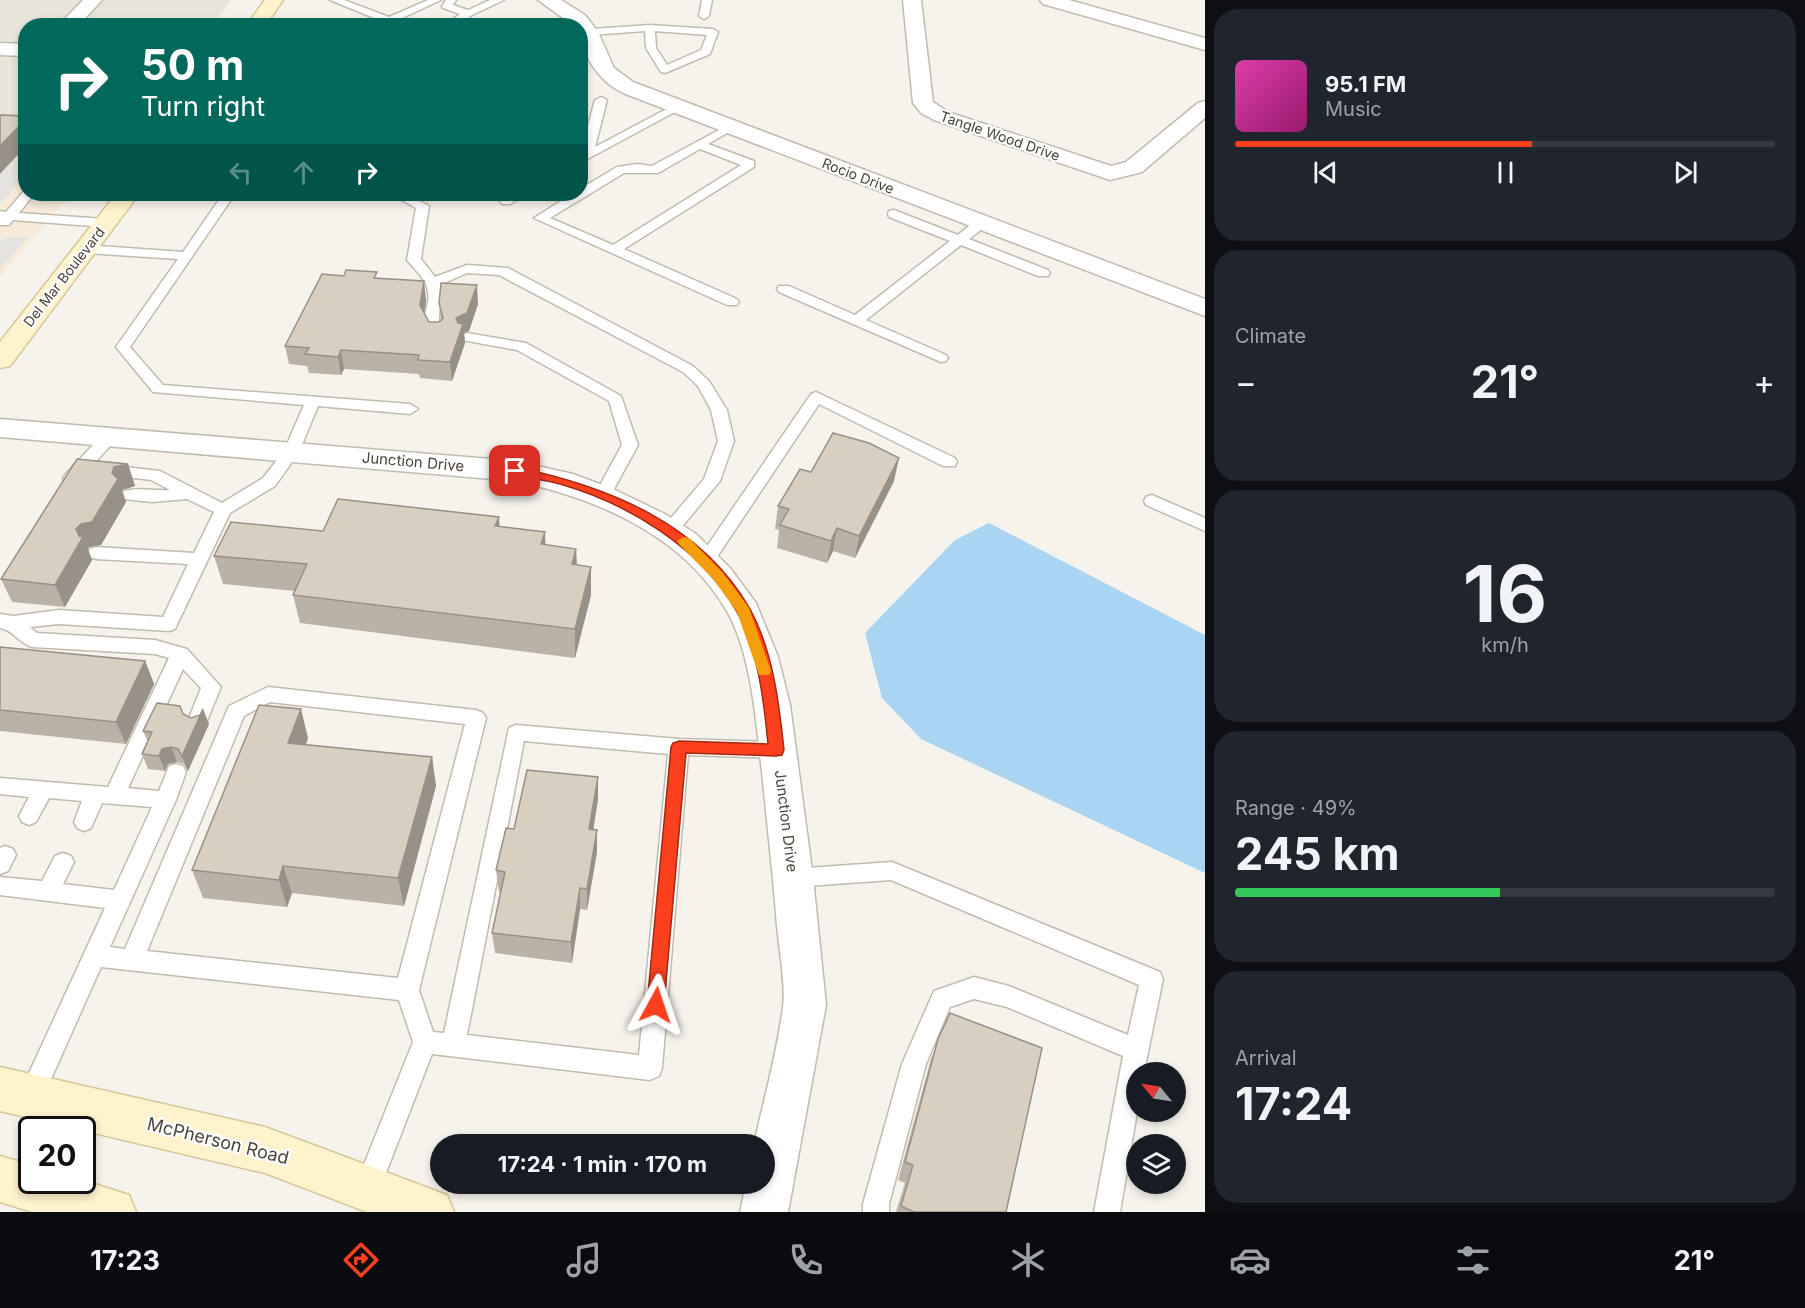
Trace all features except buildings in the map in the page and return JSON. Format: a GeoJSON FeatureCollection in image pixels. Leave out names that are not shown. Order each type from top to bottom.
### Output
{"type":"FeatureCollection","features":[{"type":"Feature","properties":{"kind":"main road"},"geometry":{"type":"LineString","coordinates":[[261,18],[274,0]]}},
{"type":"Feature","properties":{"kind":"main road","name":"Del Mar Boulevard"},"geometry":{"type":"LineString","coordinates":[[0,360],[122,201]]}},
{"type":"Feature","properties":{"kind":"main road","name":"McPherson Road"},"geometry":{"type":"LineString","coordinates":[[15,1093],[265,1150],[430,1212]]}},
{"type":"Feature","properties":{"kind":"main road"},"geometry":{"type":"LineString","coordinates":[[0,1179],[101,1210]]}},
{"type":"Feature","properties":{"kind":"street"},"geometry":{"type":"LineString","coordinates":[[75,18],[93,0]]}},
{"type":"Feature","properties":{"kind":"street","name":"Rocio Drive"},"geometry":{"type":"LineString","coordinates":[[547,0],[579,18]]}},
{"type":"Feature","properties":{"kind":"street","name":"Tangle Wood Drive"},"geometry":{"type":"LineString","coordinates":[[912,0],[923,103],[928,109],[941,116],[1110,173],[1134,167],[1204,108]]}},
{"type":"Feature","properties":{"kind":"street"},"geometry":{"type":"LineString","coordinates":[[1049,0],[1205,44]]}},
{"type":"Feature","properties":{"kind":"street","name":"Rocio Drive"},"geometry":{"type":"LineString","coordinates":[[588,28],[609,76],[643,94],[1205,308]]}},
{"type":"Feature","properties":{"kind":"street"},"geometry":{"type":"LineString","coordinates":[[0,49],[18,50]]}},
{"type":"Feature","properties":{"kind":"street","name":"Junction Drive"},"geometry":{"type":"LineString","coordinates":[[0,428],[111,435],[515,471],[562,481],[602,496],[654,520],[685,542],[719,576],[744,611],[761,657],[772,705],[793,878],[805,1005],[764,1212]]}},
{"type":"Feature","properties":{"kind":"lane"},"geometry":{"type":"LineString","coordinates":[[334,0],[384,18]]}},
{"type":"Feature","properties":{"kind":"lane"},"geometry":{"type":"LineString","coordinates":[[395,18],[436,0]]}},
{"type":"Feature","properties":{"kind":"lane"},"geometry":{"type":"LineString","coordinates":[[451,0],[447,6],[468,14]]}},
{"type":"Feature","properties":{"kind":"lane"},"geometry":{"type":"LineString","coordinates":[[462,18],[500,0]]}},
{"type":"Feature","properties":{"kind":"lane"},"geometry":{"type":"LineString","coordinates":[[704,16],[707,0]]}},
{"type":"Feature","properties":{"kind":"lane"},"geometry":{"type":"LineString","coordinates":[[591,32],[650,28],[713,33],[706,52],[665,70],[651,48],[650,28]]}},
{"type":"Feature","properties":{"kind":"lane"},"geometry":{"type":"LineString","coordinates":[[588,145],[601,100]]}},
{"type":"Feature","properties":{"kind":"lane"},"geometry":{"type":"LineString","coordinates":[[588,157],[678,107]]}},
{"type":"Feature","properties":{"kind":"lane"},"geometry":{"type":"LineString","coordinates":[[588,190],[621,170],[637,168],[654,170],[730,127]]}},
{"type":"Feature","properties":{"kind":"lane"},"geometry":{"type":"LineString","coordinates":[[614,250],[750,164],[700,145]]}},
{"type":"Feature","properties":{"kind":"lane"},"geometry":{"type":"LineString","coordinates":[[0,226],[5,215],[20,201]]}},
{"type":"Feature","properties":{"kind":"lane"},"geometry":{"type":"LineString","coordinates":[[224,201],[123,347],[158,389],[410,409]]}},
{"type":"Feature","properties":{"kind":"lane"},"geometry":{"type":"LineString","coordinates":[[412,201],[423,206],[414,260],[434,283],[435,301],[429,323],[436,335]]}},
{"type":"Feature","properties":{"kind":"lane"},"geometry":{"type":"LineString","coordinates":[[569,201],[540,218],[732,302]]}},
{"type":"Feature","properties":{"kind":"lane"},"geometry":{"type":"LineString","coordinates":[[894,214],[1043,273]]}},
{"type":"Feature","properties":{"kind":"lane"},"geometry":{"type":"LineString","coordinates":[[5,215],[105,223]]}},
{"type":"Feature","properties":{"kind":"lane"},"geometry":{"type":"LineString","coordinates":[[856,321],[981,223]]}},
{"type":"Feature","properties":{"kind":"lane"},"geometry":{"type":"LineString","coordinates":[[86,249],[187,256]]}},
{"type":"Feature","properties":{"kind":"lane"},"geometry":{"type":"LineString","coordinates":[[434,283],[455,270],[478,267],[503,271],[688,369],[704,384],[719,410],[726,441],[711,481],[669,531]]}},
{"type":"Feature","properties":{"kind":"lane"},"geometry":{"type":"LineString","coordinates":[[784,289],[941,358]]}},
{"type":"Feature","properties":{"kind":"lane"},"geometry":{"type":"LineString","coordinates":[[467,337],[521,346],[616,399],[630,445],[602,496]]}},
{"type":"Feature","properties":{"kind":"lane"},"geometry":{"type":"LineString","coordinates":[[705,562],[816,397],[949,462]]}},
{"type":"Feature","properties":{"kind":"lane"},"geometry":{"type":"LineString","coordinates":[[7,622],[59,617],[169,624],[223,510],[269,482],[291,452],[313,401]]}},
{"type":"Feature","properties":{"kind":"lane"},"geometry":{"type":"LineString","coordinates":[[72,491],[80,468],[111,435]]}},
{"type":"Feature","properties":{"kind":"lane"},"geometry":{"type":"LineString","coordinates":[[80,468],[154,475],[223,510]]}},
{"type":"Feature","properties":{"kind":"lane"},"geometry":{"type":"LineString","coordinates":[[130,495],[152,497],[193,493]]}},
{"type":"Feature","properties":{"kind":"lane"},"geometry":{"type":"LineString","coordinates":[[1152,501],[1205,525]]}},
{"type":"Feature","properties":{"kind":"lane"},"geometry":{"type":"LineString","coordinates":[[96,553],[198,559]]}},
{"type":"Feature","properties":{"kind":"lane"},"geometry":{"type":"LineString","coordinates":[[7,622],[32,640],[155,647],[180,654],[212,687],[197,723]]}},
{"type":"Feature","properties":{"kind":"lane"},"geometry":{"type":"LineString","coordinates":[[84,822],[104,795],[180,654]]}},
{"type":"Feature","properties":{"kind":"lane"},"geometry":{"type":"LineString","coordinates":[[132,960],[236,711],[268,694],[476,718],[406,990],[425,1042],[368,1187]]}},
{"type":"Feature","properties":{"kind":"lane"},"geometry":{"type":"LineString","coordinates":[[453,1046],[516,733],[679,747],[776,750]]}},
{"type":"Feature","properties":{"kind":"lane"},"geometry":{"type":"LineString","coordinates":[[425,1042],[650,1068],[679,747]]}},
{"type":"Feature","properties":{"kind":"lane"},"geometry":{"type":"LineString","coordinates":[[15,1093],[94,956],[166,800],[176,772]]}},
{"type":"Feature","properties":{"kind":"lane"},"geometry":{"type":"LineString","coordinates":[[0,786],[166,800]]}},
{"type":"Feature","properties":{"kind":"lane"},"geometry":{"type":"LineString","coordinates":[[29,816],[43,790]]}},
{"type":"Feature","properties":{"kind":"lane"},"geometry":{"type":"LineString","coordinates":[[48,892],[63,862]]}},
{"type":"Feature","properties":{"kind":"lane"},"geometry":{"type":"LineString","coordinates":[[793,878],[892,871],[1152,979],[1136,1050],[1107,1212]]}},
{"type":"Feature","properties":{"kind":"lane"},"geometry":{"type":"LineString","coordinates":[[0,886],[120,900]]}},
{"type":"Feature","properties":{"kind":"lane"},"geometry":{"type":"LineString","coordinates":[[94,956],[406,990]]}},
{"type":"Feature","properties":{"kind":"lane"},"geometry":{"type":"LineString","coordinates":[[876,1212],[876,1204],[914,1065],[942,999],[974,988],[1009,998],[1136,1050]]}},
{"type":"Feature","properties":{"kind":"shaded area"},"geometry":{"type":"Polygon","coordinates":[[[0,0],[232,0],[217,18],[18,18],[18,116],[0,115],[0,0]]]}},
{"type":"Feature","properties":{"kind":"shaded area"},"geometry":{"type":"Polygon","coordinates":[[[0,115],[18,116],[18,201],[65,201],[0,277],[0,115]]]}},
{"type":"Feature","properties":{"kind":"shaded area"},"geometry":{"type":"Polygon","coordinates":[[[18,154],[18,184],[0,204],[0,174],[18,154]]]}},
{"type":"Feature","properties":{"kind":"shaded area"},"geometry":{"type":"Polygon","coordinates":[[[28,237],[0,269],[0,243],[4,238],[28,237]]]}},
{"type":"Feature","properties":{"kind":"water"},"geometry":{"type":"Polygon","coordinates":[[[989,523],[1205,635],[1205,873],[921,739],[882,698],[865,633],[955,540],[989,523]]]}},
{"type":"Feature","properties":{"kind":"slow traffic"},"geometry":{"type":"LineString","coordinates":[[684,541],[719,576],[744,611],[764,671]]}},
{"type":"Feature","properties":{"kind":"route"},"geometry":{"type":"LineString","coordinates":[[515,471],[562,481],[602,496],[654,520],[685,542],[719,576],[744,611],[761,657],[772,705],[776,750],[679,747],[656,1005]]}}]}
